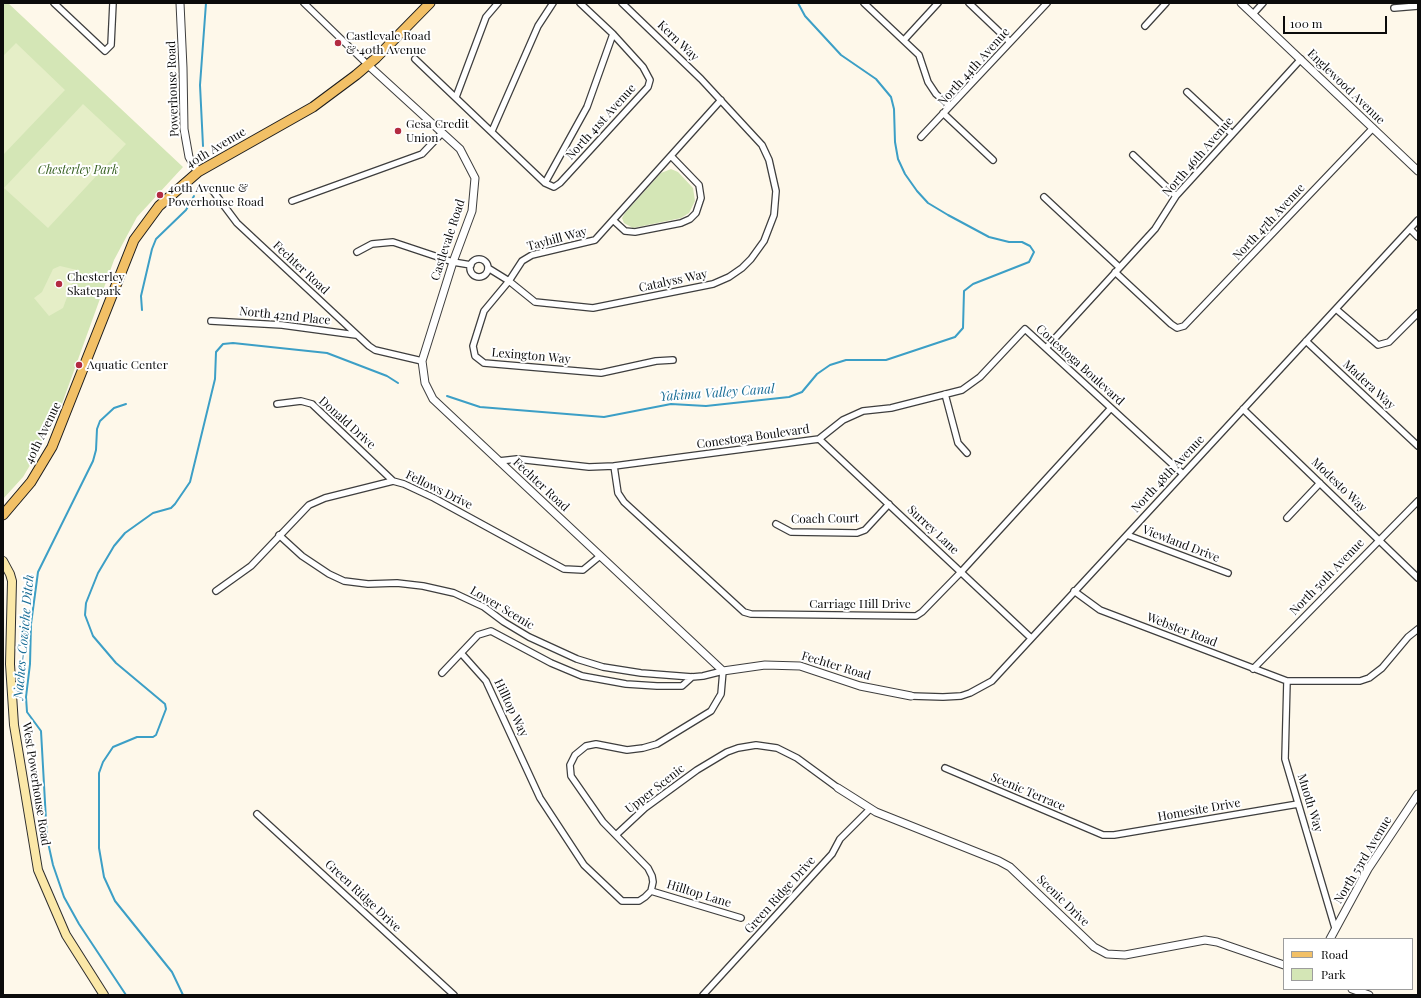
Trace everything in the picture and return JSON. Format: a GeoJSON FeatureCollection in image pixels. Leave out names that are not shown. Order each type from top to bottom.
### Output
{"type":"FeatureCollection","features":[{"type":"Feature","properties":{"kind":"main road","name":"40th Avenue"},"geometry":{"type":"LineString","coordinates":[[3,515],[31,482],[52,447],[134,240],[159,206],[198,172],[313,107],[368,65],[430,3]]}},
{"type":"Feature","properties":{"kind":"main road","name":"West Powerhouse Road"},"geometry":{"type":"LineString","coordinates":[[3,561],[12,581],[10,664],[13,712],[38,870],[66,935],[104,995]]}},
{"type":"Feature","properties":{"kind":"street"},"geometry":{"type":"LineString","coordinates":[[54,3],[105,51],[111,45],[113,3]]}},
{"type":"Feature","properties":{"kind":"street","name":"Powerhouse Road"},"geometry":{"type":"LineString","coordinates":[[180,3],[184,129],[187,152],[198,172]]}},
{"type":"Feature","properties":{"kind":"street","name":"Castlevale Road"},"geometry":{"type":"LineString","coordinates":[[304,3],[368,65],[460,149],[474,178],[472,211],[453,262],[422,361]]}},
{"type":"Feature","properties":{"kind":"street"},"geometry":{"type":"LineString","coordinates":[[456,97],[486,17],[498,3]]}},
{"type":"Feature","properties":{"kind":"street"},"geometry":{"type":"LineString","coordinates":[[492,131],[538,26],[553,3]]}},
{"type":"Feature","properties":{"kind":"street","name":"North 41st Avenue"},"geometry":{"type":"LineString","coordinates":[[546,183],[554,187],[560,183],[648,87],[650,80],[643,67],[613,34],[580,3]]}},
{"type":"Feature","properties":{"kind":"street","name":"Kern Way"},"geometry":{"type":"LineString","coordinates":[[622,3],[701,79]]}},
{"type":"Feature","properties":{"kind":"street"},"geometry":{"type":"LineString","coordinates":[[864,3],[919,55],[928,82],[936,94],[950,106]]}},
{"type":"Feature","properties":{"kind":"street"},"geometry":{"type":"LineString","coordinates":[[904,40],[938,3]]}},
{"type":"Feature","properties":{"kind":"street"},"geometry":{"type":"LineString","coordinates":[[969,3],[1010,42]]}},
{"type":"Feature","properties":{"kind":"street","name":"North 44th Avenue"},"geometry":{"type":"LineString","coordinates":[[993,160],[943,113],[1047,3]]}},
{"type":"Feature","properties":{"kind":"street"},"geometry":{"type":"LineString","coordinates":[[1145,26],[1166,3]]}},
{"type":"Feature","properties":{"kind":"street","name":"Englewood Avenue"},"geometry":{"type":"LineString","coordinates":[[1241,3],[1418,171]]}},
{"type":"Feature","properties":{"kind":"street"},"geometry":{"type":"LineString","coordinates":[[1253,14],[1263,3]]}},
{"type":"Feature","properties":{"kind":"street"},"geometry":{"type":"LineString","coordinates":[[1394,8],[1418,6]]}},
{"type":"Feature","properties":{"kind":"street"},"geometry":{"type":"LineString","coordinates":[[415,59],[546,183],[587,107],[613,34]]}},
{"type":"Feature","properties":{"kind":"street","name":"North 46th Avenue"},"geometry":{"type":"LineString","coordinates":[[1115,272],[1155,229],[1176,196],[1301,59]]}},
{"type":"Feature","properties":{"kind":"street","name":"Catalyss Way"},"geometry":{"type":"LineString","coordinates":[[357,252],[372,244],[392,242],[453,262],[471,265],[474,261],[480,259],[487,263],[488,268],[509,281],[527,298],[541,304],[593,308],[704,287],[729,277],[742,268],[751,259],[764,241],[774,215],[776,191],[771,165],[762,145],[701,79]]}},
{"type":"Feature","properties":{"kind":"street"},"geometry":{"type":"LineString","coordinates":[[1187,92],[1232,134]]}},
{"type":"Feature","properties":{"kind":"street","name":"Tayhill Way"},"geometry":{"type":"LineString","coordinates":[[509,281],[514,271],[527,257],[595,240],[722,100]]}},
{"type":"Feature","properties":{"kind":"street"},"geometry":{"type":"LineString","coordinates":[[921,138],[943,113]]}},
{"type":"Feature","properties":{"kind":"street","name":"North 47th Avenue"},"geometry":{"type":"LineString","coordinates":[[1115,272],[1177,328],[1189,323],[1373,128]]}},
{"type":"Feature","properties":{"kind":"street"},"geometry":{"type":"LineString","coordinates":[[292,201],[422,154],[442,133]]}},
{"type":"Feature","properties":{"kind":"street"},"geometry":{"type":"LineString","coordinates":[[1133,155],[1176,196]]}},
{"type":"Feature","properties":{"kind":"street"},"geometry":{"type":"LineString","coordinates":[[613,220],[625,231],[635,232],[681,223],[690,219],[696,213],[701,198],[699,185],[671,156]]}},
{"type":"Feature","properties":{"kind":"street","name":"Fechter Road"},"geometry":{"type":"LineString","coordinates":[[214,191],[237,223],[375,350],[422,361],[425,383],[434,399],[723,671],[764,665],[800,666],[860,686],[911,696]]}},
{"type":"Feature","properties":{"kind":"street"},"geometry":{"type":"LineString","coordinates":[[1044,197],[1119,267]]}},
{"type":"Feature","properties":{"kind":"street","name":"North 48th Avenue"},"geometry":{"type":"LineString","coordinates":[[911,696],[943,697],[970,693],[992,681],[1418,220]]}},
{"type":"Feature","properties":{"kind":"street"},"geometry":{"type":"LineString","coordinates":[[1410,229],[1418,237]]}},
{"type":"Feature","properties":{"kind":"street"},"geometry":{"type":"LineString","coordinates":[[471,265],[472,274],[478,277],[483,276],[488,268]]}},
{"type":"Feature","properties":{"kind":"street"},"geometry":{"type":"LineString","coordinates":[[1046,348],[1115,272]]}},
{"type":"Feature","properties":{"kind":"street","name":"Lexington Way"},"geometry":{"type":"LineString","coordinates":[[509,281],[484,311],[473,351],[478,359],[484,363],[601,373],[656,361],[673,360]]}},
{"type":"Feature","properties":{"kind":"street"},"geometry":{"type":"LineString","coordinates":[[1336,309],[1378,345],[1389,342],[1418,313]]}},
{"type":"Feature","properties":{"kind":"street","name":"North 42nd Place"},"geometry":{"type":"LineString","coordinates":[[211,321],[282,325],[357,335]]}},
{"type":"Feature","properties":{"kind":"street","name":"Conestoga Boulevard"},"geometry":{"type":"LineString","coordinates":[[499,461],[517,459],[589,467],[614,466],[819,439],[853,414],[874,409],[891,408],[962,390],[973,383],[1025,329],[1183,474]]}},
{"type":"Feature","properties":{"kind":"street","name":"Madera Way"},"geometry":{"type":"LineString","coordinates":[[1306,341],[1418,446]]}},
{"type":"Feature","properties":{"kind":"street"},"geometry":{"type":"LineString","coordinates":[[945,394],[958,443],[967,453]]}},
{"type":"Feature","properties":{"kind":"street","name":"Donald Drive"},"geometry":{"type":"LineString","coordinates":[[277,404],[301,401],[312,404],[393,481]]}},
{"type":"Feature","properties":{"kind":"street","name":"Carriage Hill Drive"},"geometry":{"type":"LineString","coordinates":[[614,466],[618,493],[624,502],[740,609],[750,614],[916,616],[922,612],[961,572],[1111,408]]}},
{"type":"Feature","properties":{"kind":"street","name":"Modesto Way"},"geometry":{"type":"LineString","coordinates":[[1243,409],[1418,578]]}},
{"type":"Feature","properties":{"kind":"street","name":"Surrey Lane"},"geometry":{"type":"LineString","coordinates":[[819,439],[1031,638]]}},
{"type":"Feature","properties":{"kind":"street","name":"Fellows Drive"},"geometry":{"type":"LineString","coordinates":[[216,591],[251,566],[309,504],[316,500],[393,481],[404,484],[434,498],[564,569],[583,570],[600,556]]}},
{"type":"Feature","properties":{"kind":"street"},"geometry":{"type":"LineString","coordinates":[[1287,518],[1320,483]]}},
{"type":"Feature","properties":{"kind":"street","name":"North 50th Avenue"},"geometry":{"type":"LineString","coordinates":[[1253,669],[1418,501]]}},
{"type":"Feature","properties":{"kind":"street","name":"Coach Court"},"geometry":{"type":"LineString","coordinates":[[776,524],[787,532],[857,532],[865,530],[889,504]]}},
{"type":"Feature","properties":{"kind":"street","name":"Lower Scenic"},"geometry":{"type":"LineString","coordinates":[[279,535],[310,562],[329,574],[344,580],[368,584],[397,583],[438,589],[470,599],[529,637],[577,659],[603,667],[641,673],[692,677],[723,671]]}},
{"type":"Feature","properties":{"kind":"street","name":"Viewland Drive"},"geometry":{"type":"LineString","coordinates":[[1127,535],[1228,573]]}},
{"type":"Feature","properties":{"kind":"street","name":"Webster Road"},"geometry":{"type":"LineString","coordinates":[[1074,591],[1100,610],[1287,681]]}},
{"type":"Feature","properties":{"kind":"street"},"geometry":{"type":"LineString","coordinates":[[1287,681],[1360,680],[1369,678],[1382,668],[1408,637],[1418,629]]}},
{"type":"Feature","properties":{"kind":"street"},"geometry":{"type":"LineString","coordinates":[[442,673],[478,635],[491,631],[551,664],[582,676],[626,684],[657,686],[682,686],[692,677]]}},
{"type":"Feature","properties":{"kind":"street","name":"Hilltop Way"},"geometry":{"type":"LineString","coordinates":[[461,653],[486,681],[540,798],[584,865],[622,901],[639,901],[651,891]]}},
{"type":"Feature","properties":{"kind":"street"},"geometry":{"type":"LineString","coordinates":[[651,891],[652,876],[648,868],[603,822],[571,776],[570,765],[575,755],[586,746],[596,744],[627,750],[643,748],[657,744],[711,711],[721,694],[723,671]]}},
{"type":"Feature","properties":{"kind":"street","name":"Muoth Way"},"geometry":{"type":"LineString","coordinates":[[1287,681],[1284,753],[1335,928]]}},
{"type":"Feature","properties":{"kind":"street","name":"Upper Scenic"},"geometry":{"type":"LineString","coordinates":[[616,835],[645,808],[696,770],[727,752],[738,748],[756,745],[776,748],[797,758],[838,788]]}},
{"type":"Feature","properties":{"kind":"street","name":"Scenic Terrace"},"geometry":{"type":"LineString","coordinates":[[945,768],[1104,835]]}},
{"type":"Feature","properties":{"kind":"street","name":"Scenic Drive"},"geometry":{"type":"LineString","coordinates":[[838,788],[870,809],[999,861],[1010,868],[1094,947],[1107,954],[1125,955],[1205,940],[1217,942],[1283,965]]}},
{"type":"Feature","properties":{"kind":"street","name":"North 53rd Avenue"},"geometry":{"type":"LineString","coordinates":[[1330,938],[1368,869],[1418,794]]}},
{"type":"Feature","properties":{"kind":"street","name":"Homesite Drive"},"geometry":{"type":"LineString","coordinates":[[1104,835],[1114,835],[1298,804]]}},
{"type":"Feature","properties":{"kind":"street","name":"Green Ridge Drive"},"geometry":{"type":"LineString","coordinates":[[703,995],[832,854],[840,839],[870,809]]}},
{"type":"Feature","properties":{"kind":"street","name":"Green Ridge Drive"},"geometry":{"type":"LineString","coordinates":[[257,814],[454,995]]}},
{"type":"Feature","properties":{"kind":"street","name":"Hilltop Lane"},"geometry":{"type":"LineString","coordinates":[[651,891],[741,918]]}},
{"type":"Feature","properties":{"kind":"street"},"geometry":{"type":"LineString","coordinates":[[1355,990],[1369,995]]}},
{"type":"Feature","properties":{"kind":"green space","name":"Chesterley Park"},"geometry":{"type":"Polygon","coordinates":[[[3,3],[8,3],[183,167],[137,217],[114,260],[59,412],[48,435],[23,477],[3,499],[3,3]]]}},
{"type":"Feature","properties":{"kind":"green space"},"geometry":{"type":"Polygon","coordinates":[[[16,43],[65,90],[3,155],[3,56],[16,43]]]}},
{"type":"Feature","properties":{"kind":"green space"},"geometry":{"type":"Polygon","coordinates":[[[83,104],[126,144],[48,228],[4,188],[83,104]]]}},
{"type":"Feature","properties":{"kind":"green space"},"geometry":{"type":"Polygon","coordinates":[[[671,169],[678,172],[693,188],[695,201],[689,213],[681,218],[633,228],[624,223],[622,218],[625,213],[661,173],[671,169]]]}},
{"type":"Feature","properties":{"kind":"green space","name":"Chesterley Skatepark"},"geometry":{"type":"Polygon","coordinates":[[[60,266],[77,270],[63,308],[49,316],[34,298],[42,292],[53,269],[60,266]]]}},
{"type":"Feature","properties":{"kind":"waterway","name":"Naches-Cowiche Ditch"},"geometry":{"type":"LineString","coordinates":[[203,146],[200,85],[206,3]]}},
{"type":"Feature","properties":{"kind":"waterway","name":"Yakima Valley Canal"},"geometry":{"type":"LineString","coordinates":[[447,396],[480,407],[604,417],[671,404],[706,406],[789,397],[802,392],[817,374],[830,365],[846,360],[886,360],[955,337],[963,328],[964,291],[973,284],[1029,262],[1034,252],[1030,246],[1022,242],[1009,242],[989,237],[928,203],[917,191],[905,174],[898,159],[895,142],[894,109],[891,97],[876,79],[841,55],[805,16],[798,3]]}},
{"type":"Feature","properties":{"kind":"waterway","name":"Naches-Cowiche Ditch"},"geometry":{"type":"LineString","coordinates":[[142,310],[141,296],[152,249],[156,239],[186,210],[194,196]]}},
{"type":"Feature","properties":{"kind":"waterway","name":"Yakima Valley Canal"},"geometry":{"type":"LineString","coordinates":[[183,995],[172,972],[115,901],[104,877],[99,848],[99,773],[103,762],[113,747],[137,737],[153,737],[156,735],[166,709],[165,704],[116,663],[93,636],[85,615],[86,603],[98,573],[114,546],[125,533],[153,513],[171,508],[190,482],[215,379],[216,352],[223,344],[233,343],[327,353],[387,376],[398,383]]}},
{"type":"Feature","properties":{"kind":"waterway","name":"Naches-Cowiche Ditch"},"geometry":{"type":"LineString","coordinates":[[126,404],[114,408],[100,421],[97,429],[96,450],[93,461],[38,572],[31,624],[30,664],[26,697],[27,712],[41,731],[47,838],[53,865],[64,897],[79,924],[126,995]]}},
{"type":"Feature","properties":{"kind":"place","name":"Castlevale Road & 40th Avenue"},"geometry":{"type":"Point","coordinates":[338,43]}},
{"type":"Feature","properties":{"kind":"place","name":"Gesa Credit Union"},"geometry":{"type":"Point","coordinates":[398,131]}},
{"type":"Feature","properties":{"kind":"place","name":"40th Avenue & Powerhouse Road"},"geometry":{"type":"Point","coordinates":[160,195]}},
{"type":"Feature","properties":{"kind":"place","name":"Chesterley Skatepark"},"geometry":{"type":"Point","coordinates":[59,284]}},
{"type":"Feature","properties":{"kind":"place","name":"Aquatic Center"},"geometry":{"type":"Point","coordinates":[79,365]}}]}
